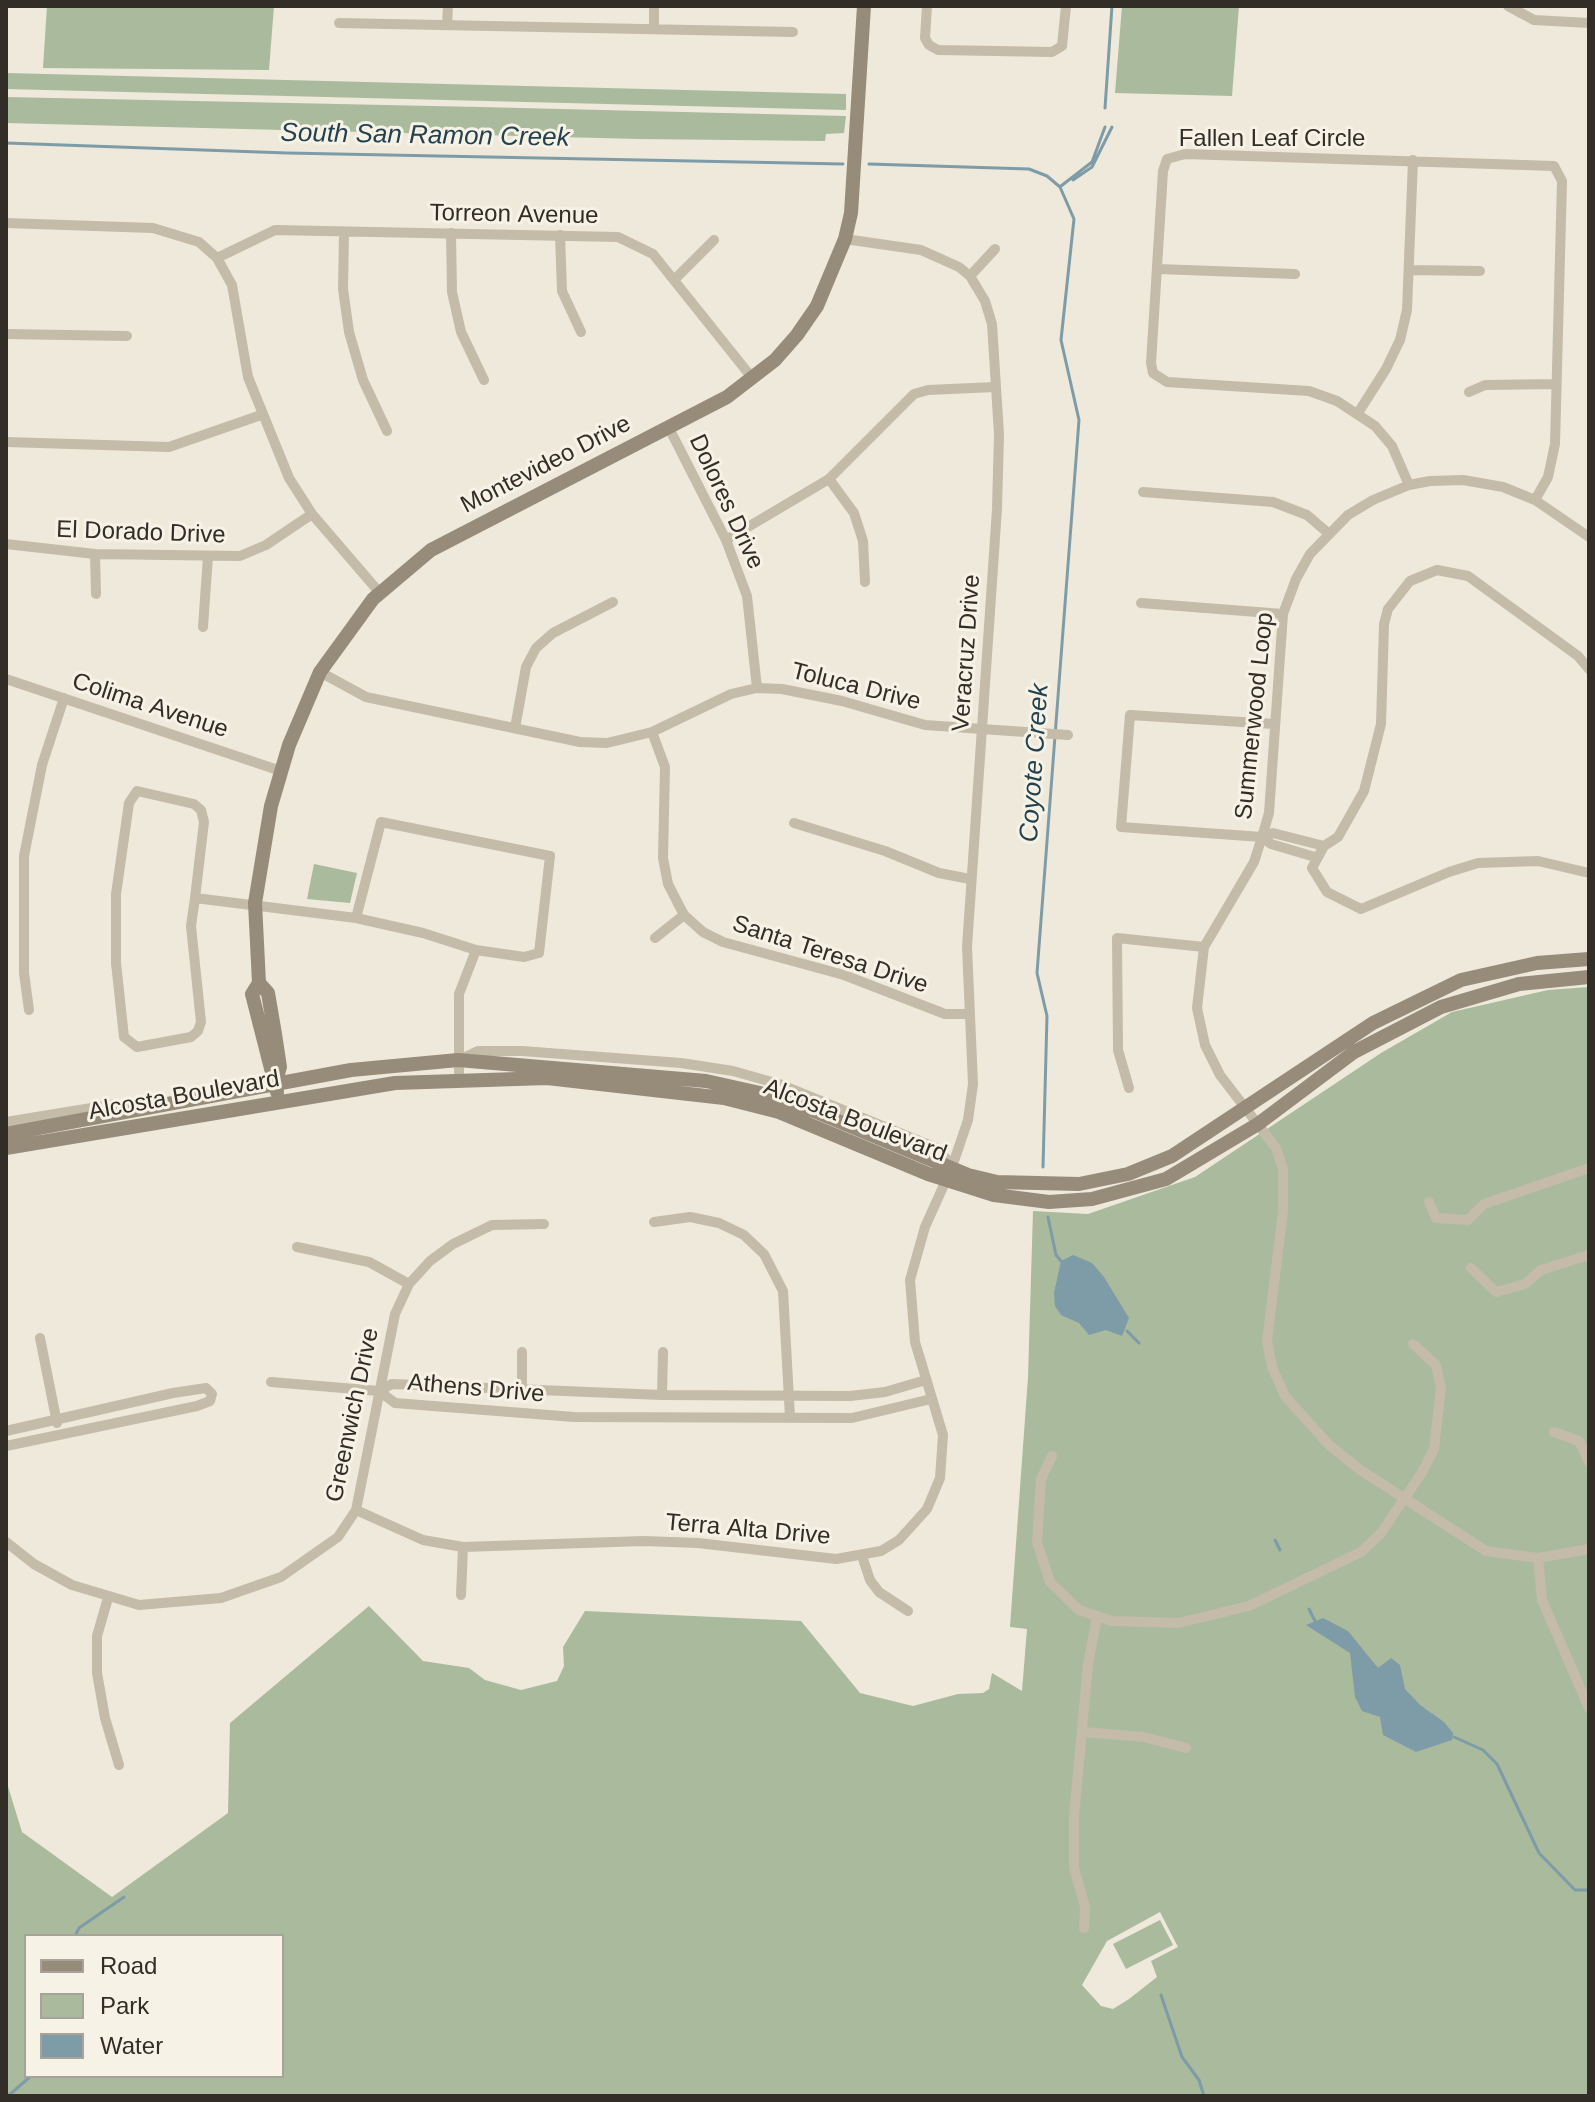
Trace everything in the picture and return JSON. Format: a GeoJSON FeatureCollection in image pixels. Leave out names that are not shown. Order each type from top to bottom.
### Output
{"type":"FeatureCollection","features":[{"type":"Feature","properties":{"kind":"main road","name":"Montevideo Drive"},"geometry":{"type":"LineString","coordinates":[[278,1102],[275,1085],[280,1067],[268,993],[259,983],[255,903],[260,861],[281,771],[320,672],[379,592],[431,550],[669,428],[753,379],[797,335],[817,306],[845,239],[853,182],[864,6]]}},
{"type":"Feature","properties":{"kind":"main road","name":"Alcosta Boulevard"},"geometry":{"type":"LineString","coordinates":[[6,1134],[136,1113],[351,1070],[458,1060],[706,1081],[807,1108],[950,1174],[997,1182],[1079,1184],[1128,1174],[1172,1156],[1373,1023],[1461,980],[1537,963],[1589,959]]}},
{"type":"Feature","properties":{"kind":"main road","name":"Alcosta Boulevard"},"geometry":{"type":"LineString","coordinates":[[6,1148],[395,1083],[459,1078],[547,1078],[724,1098],[779,1112],[1022,1201],[1092,1199],[1166,1179],[1258,1124],[1354,1052],[1441,1007],[1519,984],[1589,977]]}},
{"type":"Feature","properties":{"kind":"street"},"geometry":{"type":"LineString","coordinates":[[447,25],[448,6]]}},
{"type":"Feature","properties":{"kind":"street"},"geometry":{"type":"LineString","coordinates":[[654,6],[654,29]]}},
{"type":"Feature","properties":{"kind":"street"},"geometry":{"type":"LineString","coordinates":[[927,6],[925,38],[929,45],[938,50],[1052,52],[1062,46],[1066,6]]}},
{"type":"Feature","properties":{"kind":"street"},"geometry":{"type":"LineString","coordinates":[[1508,6],[1534,20],[1589,23]]}},
{"type":"Feature","properties":{"kind":"street"},"geometry":{"type":"LineString","coordinates":[[339,23],[793,32]]}},
{"type":"Feature","properties":{"kind":"street","name":"Fallen Leaf Circle"},"geometry":{"type":"LineString","coordinates":[[1409,485],[1392,446],[1358,413],[1309,391],[1159,379],[1151,363],[1163,171],[1167,159],[1175,155],[1546,164],[1560,173],[1555,444],[1548,477],[1535,500]]}},
{"type":"Feature","properties":{"kind":"street"},"geometry":{"type":"LineString","coordinates":[[1358,413],[1400,340],[1411,270],[1413,160]]}},
{"type":"Feature","properties":{"kind":"street"},"geometry":{"type":"LineString","coordinates":[[6,223],[153,228],[199,242],[217,258],[232,285],[248,377],[289,478],[312,514],[379,592]]}},
{"type":"Feature","properties":{"kind":"street","name":"Torreon Avenue"},"geometry":{"type":"LineString","coordinates":[[217,258],[275,230],[618,237],[653,254],[676,278],[753,379]]}},
{"type":"Feature","properties":{"kind":"street"},"geometry":{"type":"LineString","coordinates":[[344,232],[343,289],[349,332],[363,380],[387,431]]}},
{"type":"Feature","properties":{"kind":"street"},"geometry":{"type":"LineString","coordinates":[[451,233],[452,292],[461,332],[484,380]]}},
{"type":"Feature","properties":{"kind":"street"},"geometry":{"type":"LineString","coordinates":[[560,235],[562,291],[581,332]]}},
{"type":"Feature","properties":{"kind":"street"},"geometry":{"type":"LineString","coordinates":[[845,239],[921,250],[941,257],[970,276],[995,249]]}},
{"type":"Feature","properties":{"kind":"street"},"geometry":{"type":"LineString","coordinates":[[676,278],[714,240]]}},
{"type":"Feature","properties":{"kind":"street"},"geometry":{"type":"LineString","coordinates":[[1158,269],[1295,274]]}},
{"type":"Feature","properties":{"kind":"street"},"geometry":{"type":"LineString","coordinates":[[1411,270],[1480,271]]}},
{"type":"Feature","properties":{"kind":"street","name":"Veracruz Drive"},"geometry":{"type":"LineString","coordinates":[[950,1174],[968,1120],[973,1084],[967,947],[997,509],[999,434],[992,324],[985,301],[970,276]]}},
{"type":"Feature","properties":{"kind":"street"},"geometry":{"type":"LineString","coordinates":[[6,334],[127,336]]}},
{"type":"Feature","properties":{"kind":"street"},"geometry":{"type":"LineString","coordinates":[[1469,392],[1485,385],[1556,384]]}},
{"type":"Feature","properties":{"kind":"street"},"geometry":{"type":"LineString","coordinates":[[726,540],[829,479],[869,444],[914,394],[928,390],[995,387]]}},
{"type":"Feature","properties":{"kind":"street"},"geometry":{"type":"LineString","coordinates":[[6,442],[169,447],[261,415]]}},
{"type":"Feature","properties":{"kind":"street","name":"Dolores Drive"},"geometry":{"type":"LineString","coordinates":[[669,428],[726,540],[747,596],[757,688]]}},
{"type":"Feature","properties":{"kind":"street"},"geometry":{"type":"LineString","coordinates":[[829,479],[854,513],[863,541],[865,582]]}},
{"type":"Feature","properties":{"kind":"street","name":"Summerwood Loop"},"geometry":{"type":"LineString","coordinates":[[1589,537],[1535,500],[1503,487],[1463,480],[1409,485],[1373,500],[1328,533],[1296,579],[1283,614],[1269,813],[1254,862],[1204,947],[1197,1008],[1205,1045],[1220,1075],[1276,1148],[1283,1169],[1283,1211],[1267,1341],[1272,1367],[1285,1396],[1329,1445],[1486,1551],[1538,1558],[1589,1549]]}},
{"type":"Feature","properties":{"kind":"street"},"geometry":{"type":"LineString","coordinates":[[1143,492],[1273,502],[1307,515],[1328,533]]}},
{"type":"Feature","properties":{"kind":"street","name":"El Dorado Drive"},"geometry":{"type":"LineString","coordinates":[[6,544],[95,554],[240,556],[266,545],[312,514]]}},
{"type":"Feature","properties":{"kind":"street"},"geometry":{"type":"LineString","coordinates":[[95,554],[96,594]]}},
{"type":"Feature","properties":{"kind":"street"},"geometry":{"type":"LineString","coordinates":[[203,627],[208,556]]}},
{"type":"Feature","properties":{"kind":"street"},"geometry":{"type":"LineString","coordinates":[[1589,669],[1578,656],[1468,576],[1437,570],[1410,581],[1388,609],[1384,624],[1381,724],[1364,791],[1338,837],[1324,846],[1315,857],[1312,868],[1318,884],[1327,892],[1361,909],[1478,863],[1538,861],[1589,873]]}},
{"type":"Feature","properties":{"kind":"street"},"geometry":{"type":"LineString","coordinates":[[515,728],[526,667],[536,648],[553,633],[613,602]]}},
{"type":"Feature","properties":{"kind":"street"},"geometry":{"type":"LineString","coordinates":[[1141,603],[1283,614]]}},
{"type":"Feature","properties":{"kind":"street","name":"Toluca Drive"},"geometry":{"type":"LineString","coordinates":[[320,672],[366,697],[515,728],[607,743],[652,732],[731,694],[757,688],[782,689],[842,701],[925,725],[1068,735]]}},
{"type":"Feature","properties":{"kind":"street","name":"Colima Avenue"},"geometry":{"type":"LineString","coordinates":[[6,679],[281,771]]}},
{"type":"Feature","properties":{"kind":"street"},"geometry":{"type":"LineString","coordinates":[[29,1010],[24,973],[24,856],[42,765],[64,698]]}},
{"type":"Feature","properties":{"kind":"street"},"geometry":{"type":"LineString","coordinates":[[1274,724],[1130,715],[1121,827],[1262,837],[1273,833],[1324,846]]}},
{"type":"Feature","properties":{"kind":"street","name":"Santa Teresa Drive"},"geometry":{"type":"LineString","coordinates":[[652,732],[665,767],[663,858],[668,884],[684,915],[703,932],[723,942],[844,975],[945,1014],[969,1014]]}},
{"type":"Feature","properties":{"kind":"street"},"geometry":{"type":"LineString","coordinates":[[137,791],[194,804],[201,810],[204,822],[195,898],[191,926],[201,1022],[198,1031],[191,1037],[137,1047],[124,1037],[116,963],[116,894],[129,803],[137,791]]}},
{"type":"Feature","properties":{"kind":"street"},"geometry":{"type":"LineString","coordinates":[[195,898],[255,903],[356,918],[423,933],[476,950],[524,957],[539,953],[550,856],[381,822],[356,918]]}},
{"type":"Feature","properties":{"kind":"street"},"geometry":{"type":"LineString","coordinates":[[794,823],[885,851],[939,873],[970,879]]}},
{"type":"Feature","properties":{"kind":"street"},"geometry":{"type":"LineString","coordinates":[[1262,837],[1271,844],[1315,857]]}},
{"type":"Feature","properties":{"kind":"street"},"geometry":{"type":"LineString","coordinates":[[655,938],[684,915]]}},
{"type":"Feature","properties":{"kind":"street"},"geometry":{"type":"LineString","coordinates":[[1129,1088],[1118,1050],[1117,938],[1204,947]]}},
{"type":"Feature","properties":{"kind":"street"},"geometry":{"type":"LineString","coordinates":[[459,1078],[459,994],[476,950]]}},
{"type":"Feature","properties":{"kind":"street","name":"Alcosta Boulevard"},"geometry":{"type":"LineString","coordinates":[[6,1122],[116,1104],[136,1113]]}},
{"type":"Feature","properties":{"kind":"street"},"geometry":{"type":"LineString","coordinates":[[1429,1202],[1436,1218],[1468,1220],[1484,1204],[1589,1168]]}},
{"type":"Feature","properties":{"kind":"street","name":"Terra Alta Drive"},"geometry":{"type":"LineString","coordinates":[[356,1510],[423,1540],[463,1547],[644,1541],[698,1543],[822,1558],[862,1556],[899,1540],[927,1509],[940,1478],[943,1435],[915,1342],[910,1280],[925,1227],[950,1174]]}},
{"type":"Feature","properties":{"kind":"street"},"geometry":{"type":"LineString","coordinates":[[654,1222],[690,1217],[719,1223],[744,1235],[764,1254],[783,1291],[790,1417]]}},
{"type":"Feature","properties":{"kind":"street","name":"Greenwich Drive"},"geometry":{"type":"LineString","coordinates":[[6,1542],[53,1576],[108,1598],[139,1605],[184,1604],[250,1591],[311,1558],[338,1537],[356,1510],[395,1314],[409,1284],[430,1261],[453,1244],[492,1225],[544,1224]]}},
{"type":"Feature","properties":{"kind":"street"},"geometry":{"type":"LineString","coordinates":[[297,1247],[369,1262],[409,1284]]}},
{"type":"Feature","properties":{"kind":"street"},"geometry":{"type":"LineString","coordinates":[[1471,1268],[1496,1292],[1525,1284],[1541,1270],[1589,1255]]}},
{"type":"Feature","properties":{"kind":"street"},"geometry":{"type":"LineString","coordinates":[[40,1338],[60,1434]]}},
{"type":"Feature","properties":{"kind":"street"},"geometry":{"type":"LineString","coordinates":[[1052,1456],[1041,1479],[1037,1542],[1042,1564],[1063,1597],[1097,1617],[1178,1623],[1249,1606],[1361,1552],[1381,1533],[1405,1499],[1434,1449],[1441,1388],[1436,1365],[1413,1344]]}},
{"type":"Feature","properties":{"kind":"street"},"geometry":{"type":"LineString","coordinates":[[522,1352],[522,1389]]}},
{"type":"Feature","properties":{"kind":"street"},"geometry":{"type":"LineString","coordinates":[[662,1395],[663,1352]]}},
{"type":"Feature","properties":{"kind":"street","name":"Athens Drive"},"geometry":{"type":"LineString","coordinates":[[926,1380],[869,1395],[789,1397],[392,1384],[379,1391],[395,1403],[524,1415],[852,1418],[931,1399]]}},
{"type":"Feature","properties":{"kind":"street"},"geometry":{"type":"LineString","coordinates":[[271,1382],[379,1391]]}},
{"type":"Feature","properties":{"kind":"street"},"geometry":{"type":"LineString","coordinates":[[6,1431],[202,1388],[212,1394],[210,1401],[204,1404],[6,1446]]}},
{"type":"Feature","properties":{"kind":"street"},"geometry":{"type":"LineString","coordinates":[[125,1403],[128,1420]]}},
{"type":"Feature","properties":{"kind":"street"},"geometry":{"type":"LineString","coordinates":[[1554,1432],[1579,1441],[1589,1462]]}},
{"type":"Feature","properties":{"kind":"street"},"geometry":{"type":"LineString","coordinates":[[461,1595],[463,1547]]}},
{"type":"Feature","properties":{"kind":"street"},"geometry":{"type":"LineString","coordinates":[[862,1556],[870,1580],[879,1592],[908,1611]]}},
{"type":"Feature","properties":{"kind":"street"},"geometry":{"type":"LineString","coordinates":[[1538,1558],[1542,1600],[1589,1708]]}},
{"type":"Feature","properties":{"kind":"street"},"geometry":{"type":"LineString","coordinates":[[108,1598],[97,1636],[97,1673],[105,1718],[119,1765]]}},
{"type":"Feature","properties":{"kind":"street"},"geometry":{"type":"LineString","coordinates":[[1084,1928],[1085,1907],[1074,1868],[1074,1843],[1088,1664],[1097,1617]]}},
{"type":"Feature","properties":{"kind":"street"},"geometry":{"type":"LineString","coordinates":[[1083,1732],[1144,1737],[1186,1748]]}},
{"type":"Feature","properties":{"kind":"green space"},"geometry":{"type":"Polygon","coordinates":[[[47,6],[274,6],[269,70],[43,68],[47,6]]]}},
{"type":"Feature","properties":{"kind":"green space"},"geometry":{"type":"Polygon","coordinates":[[[1122,6],[1239,6],[1232,96],[1115,93],[1122,6]]]}},
{"type":"Feature","properties":{"kind":"green space"},"geometry":{"type":"Polygon","coordinates":[[[6,73],[846,94],[846,110],[6,89],[6,73]]]}},
{"type":"Feature","properties":{"kind":"green space"},"geometry":{"type":"Polygon","coordinates":[[[6,97],[846,116],[844,133],[826,134],[825,141],[639,139],[6,123],[6,97]]]}},
{"type":"Feature","properties":{"kind":"green space"},"geometry":{"type":"Polygon","coordinates":[[[314,864],[357,873],[350,903],[307,899],[314,864]]]}},
{"type":"Feature","properties":{"kind":"green space"},"geometry":{"type":"Polygon","coordinates":[[[1589,987],[1589,2096],[6,2096],[6,1780],[22,1832],[112,1897],[228,1813],[230,1723],[369,1606],[423,1661],[469,1668],[485,1680],[521,1690],[557,1681],[564,1666],[563,1647],[585,1611],[801,1621],[860,1693],[913,1706],[958,1694],[983,1693],[989,1689],[992,1673],[1022,1691],[1027,1629],[1010,1627],[1028,1377],[1033,1211],[1088,1214],[1195,1177],[1381,1053],[1452,1012],[1548,990],[1589,987]],[[1160,1912],[1107,1941],[1082,1985],[1101,2006],[1113,2009],[1157,1977],[1151,1961],[1178,1947],[1160,1912]]]}},
{"type":"Feature","properties":{"kind":"green space"},"geometry":{"type":"Polygon","coordinates":[[[1160,1920],[1173,1945],[1126,1969],[1113,1944],[1160,1920]]]}},
{"type":"Feature","properties":{"kind":"water"},"geometry":{"type":"Polygon","coordinates":[[[1073,1255],[1092,1263],[1129,1318],[1122,1336],[1106,1330],[1089,1335],[1079,1323],[1061,1315],[1055,1306],[1054,1293],[1061,1261],[1073,1255]]]}},
{"type":"Feature","properties":{"kind":"water"},"geometry":{"type":"Polygon","coordinates":[[[1323,1618],[1348,1631],[1378,1668],[1391,1658],[1400,1665],[1405,1689],[1420,1705],[1444,1722],[1453,1733],[1452,1740],[1416,1752],[1383,1735],[1380,1717],[1362,1711],[1355,1697],[1350,1653],[1306,1625],[1323,1618]]]}},
{"type":"Feature","properties":{"kind":"waterway"},"geometry":{"type":"LineString","coordinates":[[1105,108],[1112,6]]}},
{"type":"Feature","properties":{"kind":"waterway"},"geometry":{"type":"LineString","coordinates":[[1061,186],[1092,162],[1105,127]]}},
{"type":"Feature","properties":{"kind":"waterway"},"geometry":{"type":"LineString","coordinates":[[1073,180],[1092,167],[1112,127]]}},
{"type":"Feature","properties":{"kind":"waterway","name":"South San Ramon Creek"},"geometry":{"type":"LineString","coordinates":[[6,143],[287,153],[843,164]]}},
{"type":"Feature","properties":{"kind":"waterway","name":"Coyote Creek"},"geometry":{"type":"LineString","coordinates":[[869,164],[1029,169],[1047,176],[1060,187],[1074,219],[1061,340],[1079,420],[1037,973],[1047,1016],[1043,1167]]}},
{"type":"Feature","properties":{"kind":"waterway","name":"Coyote Creek"},"geometry":{"type":"LineString","coordinates":[[1048,1217],[1056,1255],[1061,1261]]}},
{"type":"Feature","properties":{"kind":"waterway","name":"Coyote Creek"},"geometry":{"type":"LineString","coordinates":[[1127,1331],[1139,1343]]}},
{"type":"Feature","properties":{"kind":"waterway","name":"Coyote Creek"},"geometry":{"type":"LineString","coordinates":[[1275,1540],[1280,1550]]}},
{"type":"Feature","properties":{"kind":"waterway","name":"Coyote Creek"},"geometry":{"type":"LineString","coordinates":[[1309,1609],[1315,1621]]}},
{"type":"Feature","properties":{"kind":"waterway","name":"Coyote Creek"},"geometry":{"type":"LineString","coordinates":[[1454,1737],[1483,1750],[1497,1764],[1539,1853],[1575,1890],[1589,1890]]}},
{"type":"Feature","properties":{"kind":"waterway"},"geometry":{"type":"LineString","coordinates":[[76,1934],[79,1928],[124,1897]]}},
{"type":"Feature","properties":{"kind":"waterway"},"geometry":{"type":"LineString","coordinates":[[1161,1995],[1182,2057],[1199,2080],[1204,2096]]}},
{"type":"Feature","properties":{"kind":"waterway"},"geometry":{"type":"LineString","coordinates":[[8,2096],[29,2078]]}}]}
